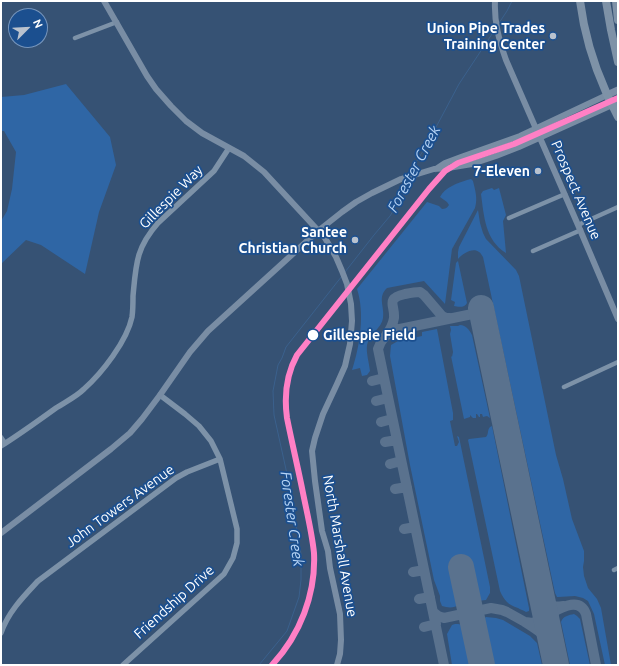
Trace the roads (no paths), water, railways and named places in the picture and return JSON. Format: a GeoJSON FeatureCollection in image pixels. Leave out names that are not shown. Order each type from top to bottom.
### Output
{"type":"FeatureCollection","features":[{"type":"Feature","properties":{"kind":"highway"},"geometry":{"type":"LineString","coordinates":[[580,1],[585,34],[607,95],[615,103],[618,117]]}},
{"type":"Feature","properties":{"kind":"highway"},"geometry":{"type":"LineString","coordinates":[[606,1],[618,62]]}},
{"type":"Feature","properties":{"kind":"highway"},"geometry":{"type":"LineString","coordinates":[[616,1],[618,20]]}},
{"type":"Feature","properties":{"kind":"main road","name":"North Marshall Avenue"},"geometry":{"type":"LineString","coordinates":[[104,1],[147,76],[170,106],[202,133],[229,148],[264,172],[329,244],[340,264],[351,304],[351,338],[345,366],[323,414],[312,451],[322,531],[328,551],[330,568],[340,614],[341,640],[340,654],[337,665]]}},
{"type":"Feature","properties":{"kind":"main road","name":"Prospect Avenue"},"geometry":{"type":"LineString","coordinates":[[495,1],[496,21],[506,60],[580,228],[618,319]]}},
{"type":"Feature","properties":{"kind":"main road"},"geometry":{"type":"LineString","coordinates":[[434,169],[445,163],[520,136],[618,90]]}},
{"type":"Feature","properties":{"kind":"main road"},"geometry":{"type":"LineString","coordinates":[[1,533],[111,449],[130,432],[142,419],[190,352],[208,331],[336,216],[356,202],[401,179],[434,169],[472,164],[507,152],[615,103]]}},
{"type":"Feature","properties":{"kind":"street"},"geometry":{"type":"LineString","coordinates":[[75,38],[117,22]]}},
{"type":"Feature","properties":{"kind":"street","name":"Gillespie Way"},"geometry":{"type":"LineString","coordinates":[[3,445],[83,390],[97,376],[119,347],[128,329],[132,316],[135,268],[144,242],[158,223],[214,171],[229,148]]}},
{"type":"Feature","properties":{"kind":"street"},"geometry":{"type":"LineString","coordinates":[[510,218],[565,194]]}},
{"type":"Feature","properties":{"kind":"street"},"geometry":{"type":"LineString","coordinates":[[533,251],[618,207]]}},
{"type":"Feature","properties":{"kind":"street"},"geometry":{"type":"LineString","coordinates":[[564,387],[618,362]]}},
{"type":"Feature","properties":{"kind":"street"},"geometry":{"type":"LineString","coordinates":[[160,395],[186,414],[199,426],[211,442],[220,459]]}},
{"type":"Feature","properties":{"kind":"street"},"geometry":{"type":"LineString","coordinates":[[1,437],[3,445]]}},
{"type":"Feature","properties":{"kind":"street","name":"John Towers Avenue"},"geometry":{"type":"LineString","coordinates":[[1,633],[12,611],[38,581],[176,478],[220,459]]}},
{"type":"Feature","properties":{"kind":"street","name":"Friendship Drive"},"geometry":{"type":"LineString","coordinates":[[123,665],[224,574],[233,558],[237,543],[237,529],[220,459]]}},
{"type":"Feature","properties":{"kind":"waterway","name":"Forester Creek"},"geometry":{"type":"LineString","coordinates":[[499,23],[512,1]]}},
{"type":"Feature","properties":{"kind":"waterway","name":"Forester Creek"},"geometry":{"type":"LineString","coordinates":[[411,173],[459,84],[494,31]]}},
{"type":"Feature","properties":{"kind":"waterway","name":"Forester Creek"},"geometry":{"type":"LineString","coordinates":[[345,272],[390,216],[405,192],[409,180]]}},
{"type":"Feature","properties":{"kind":"waterway","name":"Forester Creek"},"geometry":{"type":"LineString","coordinates":[[259,665],[287,631],[299,597],[301,580],[301,554],[289,483],[274,415],[273,391],[278,365],[286,347],[342,276]]}},
{"type":"Feature","properties":{"kind":"place","name":"Union Pipe Trades Training Center"},"geometry":{"type":"Point","coordinates":[553,36]}},
{"type":"Feature","properties":{"kind":"place","name":"7-Eleven"},"geometry":{"type":"Point","coordinates":[538,171]}},
{"type":"Feature","properties":{"kind":"place","name":"Santee Christian Church"},"geometry":{"type":"Point","coordinates":[355,240]}},
{"type":"Feature","properties":{"kind":"place","name":"Gillespie Field"},"geometry":{"type":"Point","coordinates":[313,335]}}]}
